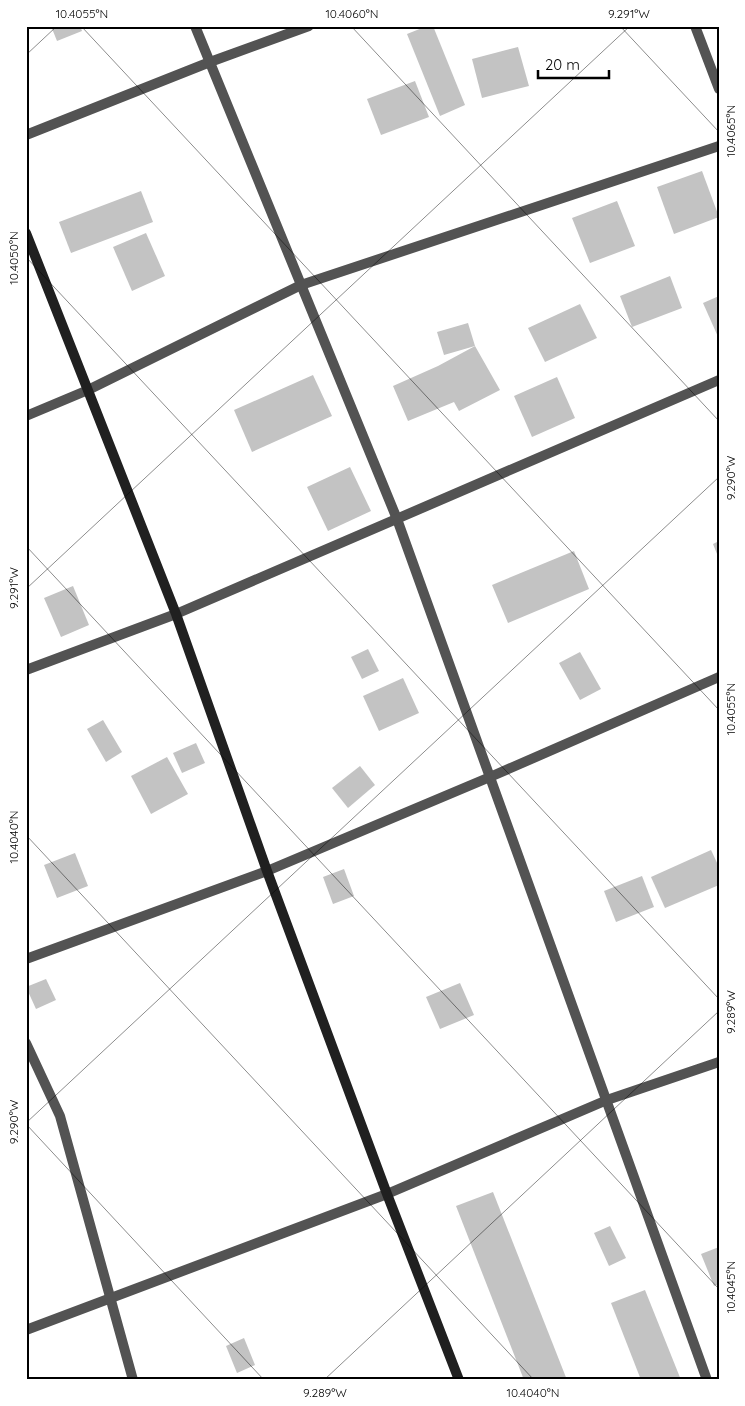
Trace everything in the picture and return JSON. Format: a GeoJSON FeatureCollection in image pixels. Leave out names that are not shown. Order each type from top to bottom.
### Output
{"type":"FeatureCollection","features":[{"type":"Feature","properties":{"kind":"street"},"geometry":{"type":"LineString","coordinates":[[195,26],[397,519],[707,1380]]}},
{"type":"Feature","properties":{"kind":"street"},"geometry":{"type":"LineString","coordinates":[[26,135],[210,62],[309,26]]}},
{"type":"Feature","properties":{"kind":"street"},"geometry":{"type":"LineString","coordinates":[[695,26],[719,89]]}},
{"type":"Feature","properties":{"kind":"street"},"geometry":{"type":"LineString","coordinates":[[26,416],[88,390],[301,286],[719,146]]}},
{"type":"Feature","properties":{"kind":"street"},"geometry":{"type":"LineString","coordinates":[[26,234],[176,614],[267,871],[387,1194],[459,1380]]}},
{"type":"Feature","properties":{"kind":"street"},"geometry":{"type":"LineString","coordinates":[[26,670],[176,614],[719,380]]}},
{"type":"Feature","properties":{"kind":"street"},"geometry":{"type":"LineString","coordinates":[[26,959],[267,871],[490,777],[719,677]]}},
{"type":"Feature","properties":{"kind":"street"},"geometry":{"type":"LineString","coordinates":[[26,1043],[60,1116],[133,1380]]}},
{"type":"Feature","properties":{"kind":"street"},"geometry":{"type":"LineString","coordinates":[[26,1330],[387,1194],[607,1100],[719,1062]]}},
{"type":"Feature","properties":{"kind":"building"},"geometry":{"type":"Polygon","coordinates":[[[51,26],[80,26],[82,31],[57,41],[51,26]]]}},
{"type":"Feature","properties":{"kind":"building"},"geometry":{"type":"Polygon","coordinates":[[[427,26],[433,26],[465,105],[440,116],[407,34],[427,26]]]}},
{"type":"Feature","properties":{"kind":"building"},"geometry":{"type":"Polygon","coordinates":[[[518,47],[529,86],[482,98],[472,59],[518,47]]]}},
{"type":"Feature","properties":{"kind":"building"},"geometry":{"type":"Polygon","coordinates":[[[415,81],[429,117],[381,135],[367,99],[415,81]]]}},
{"type":"Feature","properties":{"kind":"building"},"geometry":{"type":"Polygon","coordinates":[[[702,171],[719,217],[674,234],[657,187],[702,171]]]}},
{"type":"Feature","properties":{"kind":"building"},"geometry":{"type":"Polygon","coordinates":[[[141,191],[153,222],[71,253],[59,222],[141,191]]]}},
{"type":"Feature","properties":{"kind":"building"},"geometry":{"type":"Polygon","coordinates":[[[617,201],[635,246],[590,263],[572,218],[617,201]]]}},
{"type":"Feature","properties":{"kind":"building"},"geometry":{"type":"Polygon","coordinates":[[[146,233],[165,276],[132,291],[113,247],[146,233]]]}},
{"type":"Feature","properties":{"kind":"building"},"geometry":{"type":"Polygon","coordinates":[[[670,276],[682,308],[632,327],[620,296],[670,276]]]}},
{"type":"Feature","properties":{"kind":"building"},"geometry":{"type":"Polygon","coordinates":[[[719,296],[719,339],[703,303],[719,296]]]}},
{"type":"Feature","properties":{"kind":"building"},"geometry":{"type":"Polygon","coordinates":[[[580,304],[597,338],[545,362],[528,328],[580,304]]]}},
{"type":"Feature","properties":{"kind":"building"},"geometry":{"type":"Polygon","coordinates":[[[468,323],[475,346],[444,355],[437,332],[468,323]]]}},
{"type":"Feature","properties":{"kind":"building"},"geometry":{"type":"Polygon","coordinates":[[[475,346],[500,390],[459,411],[454,402],[408,421],[393,386],[438,366],[475,346]]]}},
{"type":"Feature","properties":{"kind":"building"},"geometry":{"type":"Polygon","coordinates":[[[313,375],[332,416],[252,452],[234,410],[313,375]]]}},
{"type":"Feature","properties":{"kind":"building"},"geometry":{"type":"Polygon","coordinates":[[[557,377],[575,418],[532,437],[514,396],[557,377]]]}},
{"type":"Feature","properties":{"kind":"building"},"geometry":{"type":"Polygon","coordinates":[[[350,467],[371,511],[328,531],[307,487],[350,467]]]}},
{"type":"Feature","properties":{"kind":"building"},"geometry":{"type":"Polygon","coordinates":[[[719,541],[719,559],[713,544],[719,541]]]}},
{"type":"Feature","properties":{"kind":"building"},"geometry":{"type":"Polygon","coordinates":[[[574,551],[589,589],[508,623],[492,585],[574,551]]]}},
{"type":"Feature","properties":{"kind":"building"},"geometry":{"type":"Polygon","coordinates":[[[73,586],[89,625],[61,637],[44,598],[73,586]]]}},
{"type":"Feature","properties":{"kind":"building"},"geometry":{"type":"Polygon","coordinates":[[[368,649],[379,671],[362,679],[351,657],[368,649]]]}},
{"type":"Feature","properties":{"kind":"building"},"geometry":{"type":"Polygon","coordinates":[[[580,652],[601,689],[580,700],[559,663],[580,652]]]}},
{"type":"Feature","properties":{"kind":"building"},"geometry":{"type":"Polygon","coordinates":[[[403,678],[419,713],[379,731],[363,696],[403,678]]]}},
{"type":"Feature","properties":{"kind":"building"},"geometry":{"type":"Polygon","coordinates":[[[103,720],[122,752],[106,762],[87,729],[103,720]]]}},
{"type":"Feature","properties":{"kind":"building"},"geometry":{"type":"Polygon","coordinates":[[[196,743],[205,763],[182,773],[173,753],[196,743]]]}},
{"type":"Feature","properties":{"kind":"building"},"geometry":{"type":"Polygon","coordinates":[[[167,757],[188,794],[151,814],[131,776],[167,757]]]}},
{"type":"Feature","properties":{"kind":"building"},"geometry":{"type":"Polygon","coordinates":[[[360,766],[375,785],[348,808],[332,788],[360,766]]]}},
{"type":"Feature","properties":{"kind":"building"},"geometry":{"type":"Polygon","coordinates":[[[711,850],[719,867],[719,885],[665,908],[651,877],[711,850]]]}},
{"type":"Feature","properties":{"kind":"building"},"geometry":{"type":"Polygon","coordinates":[[[75,853],[88,886],[57,898],[44,865],[75,853]]]}},
{"type":"Feature","properties":{"kind":"building"},"geometry":{"type":"Polygon","coordinates":[[[344,869],[354,896],[333,904],[323,877],[344,869]]]}},
{"type":"Feature","properties":{"kind":"building"},"geometry":{"type":"Polygon","coordinates":[[[642,876],[654,907],[616,922],[604,891],[642,876]]]}},
{"type":"Feature","properties":{"kind":"building"},"geometry":{"type":"Polygon","coordinates":[[[46,979],[56,1000],[36,1009],[26,987],[46,979]]]}},
{"type":"Feature","properties":{"kind":"building"},"geometry":{"type":"Polygon","coordinates":[[[460,983],[474,1015],[440,1029],[426,997],[460,983]]]}},
{"type":"Feature","properties":{"kind":"building"},"geometry":{"type":"Polygon","coordinates":[[[493,1192],[567,1380],[524,1380],[456,1206],[493,1192]]]}},
{"type":"Feature","properties":{"kind":"building"},"geometry":{"type":"Polygon","coordinates":[[[610,1226],[626,1258],[609,1266],[594,1233],[610,1226]]]}},
{"type":"Feature","properties":{"kind":"building"},"geometry":{"type":"Polygon","coordinates":[[[719,1247],[719,1284],[714,1286],[701,1254],[719,1247]]]}},
{"type":"Feature","properties":{"kind":"building"},"geometry":{"type":"Polygon","coordinates":[[[645,1290],[681,1380],[641,1380],[611,1303],[645,1290]]]}},
{"type":"Feature","properties":{"kind":"building"},"geometry":{"type":"Polygon","coordinates":[[[244,1338],[255,1365],[237,1373],[226,1346],[244,1338]]]}}]}
